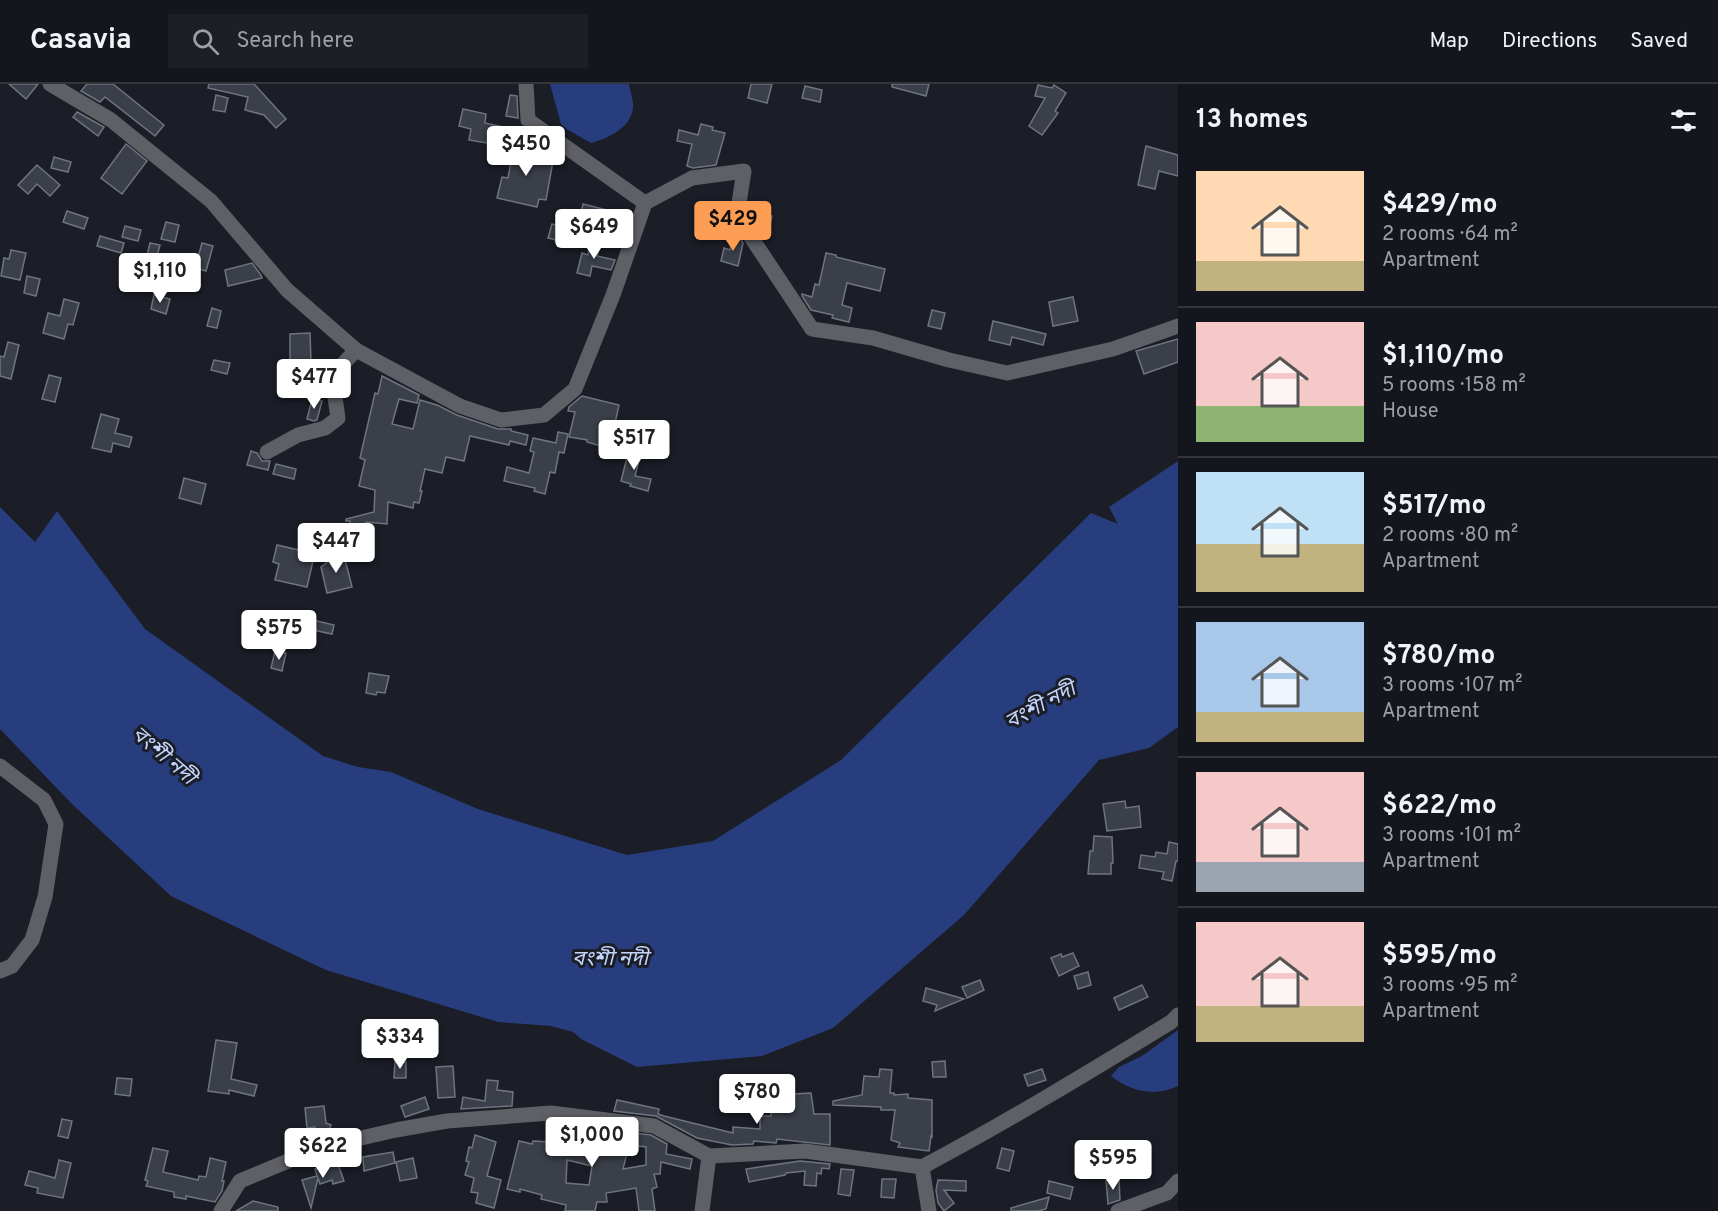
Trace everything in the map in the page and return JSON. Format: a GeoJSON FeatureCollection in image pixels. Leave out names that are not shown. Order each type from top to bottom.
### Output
{"type":"FeatureCollection","features":[{"type":"Feature","properties":{"kind":"street"},"geometry":{"type":"LineString","coordinates":[[50,84],[111,120],[211,201],[287,290],[356,350],[460,406],[501,420],[544,415],[575,389],[614,295],[645,203],[692,178],[744,171],[737,216],[812,329],[873,338],[949,360],[1007,373],[1113,349],[1178,326]]}},
{"type":"Feature","properties":{"kind":"street"},"geometry":{"type":"LineString","coordinates":[[526,84],[528,120],[645,203]]}},
{"type":"Feature","properties":{"kind":"street"},"geometry":{"type":"LineString","coordinates":[[267,453],[298,435],[325,428],[338,418],[332,376],[356,350]]}},
{"type":"Feature","properties":{"kind":"street"},"geometry":{"type":"LineString","coordinates":[[0,766],[44,800],[56,824],[45,897],[32,940],[12,966],[0,971]]}},
{"type":"Feature","properties":{"kind":"street"},"geometry":{"type":"LineString","coordinates":[[221,1211],[240,1181],[322,1147],[447,1121],[551,1113],[654,1126],[709,1156],[805,1150],[922,1167],[970,1142],[1094,1069],[1178,1016]]}},
{"type":"Feature","properties":{"kind":"street"},"geometry":{"type":"LineString","coordinates":[[702,1211],[709,1156]]}},
{"type":"Feature","properties":{"kind":"street"},"geometry":{"type":"LineString","coordinates":[[922,1167],[929,1211]]}},
{"type":"Feature","properties":{"kind":"street"},"geometry":{"type":"LineString","coordinates":[[1118,1211],[1167,1193],[1178,1181]]}},
{"type":"Feature","properties":{"kind":"water"},"geometry":{"type":"Polygon","coordinates":[[[550,84],[629,84],[633,105],[628,122],[617,132],[591,143],[561,124],[550,84]]]}},
{"type":"Feature","properties":{"kind":"water","name":"বংশী নদী"},"geometry":{"type":"Polygon","coordinates":[[[1178,461],[1178,727],[1149,748],[1099,760],[964,915],[833,1028],[762,1056],[637,1067],[581,1039],[573,1032],[551,1026],[498,1022],[326,970],[171,896],[72,804],[0,729],[0,507],[35,542],[57,511],[145,629],[323,756],[358,767],[391,772],[478,809],[627,855],[713,841],[841,760],[1091,513],[1118,524],[1109,507],[1178,461]]]}},
{"type":"Feature","properties":{"kind":"water"},"geometry":{"type":"Polygon","coordinates":[[[1178,1030],[1178,1086],[1161,1091],[1143,1091],[1127,1086],[1111,1076],[1119,1067],[1142,1056],[1178,1030]]]}},
{"type":"Feature","properties":{"kind":"building"},"geometry":{"type":"Polygon","coordinates":[[[9,84],[38,84],[26,99],[9,84]]]}},
{"type":"Feature","properties":{"kind":"building"},"geometry":{"type":"Polygon","coordinates":[[[87,84],[113,84],[164,125],[155,136],[105,97],[100,102],[81,91],[87,84]]]}},
{"type":"Feature","properties":{"kind":"building"},"geometry":{"type":"Polygon","coordinates":[[[209,84],[254,84],[286,119],[276,128],[264,115],[245,110],[248,97],[208,88],[209,84]]]}},
{"type":"Feature","properties":{"kind":"building"},"geometry":{"type":"Polygon","coordinates":[[[751,84],[772,84],[767,103],[748,98],[751,84]]]}},
{"type":"Feature","properties":{"kind":"building"},"geometry":{"type":"Polygon","coordinates":[[[892,84],[929,84],[926,96],[892,87],[892,84]]]}},
{"type":"Feature","properties":{"kind":"building"},"geometry":{"type":"Polygon","coordinates":[[[1038,85],[1052,88],[1054,85],[1066,93],[1055,111],[1058,113],[1042,135],[1029,126],[1045,98],[1035,96],[1038,85]]]}},
{"type":"Feature","properties":{"kind":"building"},"geometry":{"type":"Polygon","coordinates":[[[805,86],[822,90],[820,102],[802,98],[805,86]]]}},
{"type":"Feature","properties":{"kind":"building"},"geometry":{"type":"Polygon","coordinates":[[[216,95],[228,98],[225,112],[213,110],[216,95]]]}},
{"type":"Feature","properties":{"kind":"building"},"geometry":{"type":"Polygon","coordinates":[[[510,95],[517,96],[518,118],[506,116],[510,95]]]}},
{"type":"Feature","properties":{"kind":"building"},"geometry":{"type":"Polygon","coordinates":[[[463,109],[486,114],[485,123],[508,128],[504,146],[469,140],[471,129],[459,126],[463,109]]]}},
{"type":"Feature","properties":{"kind":"building"},"geometry":{"type":"Polygon","coordinates":[[[77,112],[104,127],[98,136],[73,117],[77,112]]]}},
{"type":"Feature","properties":{"kind":"building"},"geometry":{"type":"Polygon","coordinates":[[[701,124],[725,133],[716,165],[693,168],[687,166],[692,144],[677,141],[679,130],[698,135],[701,124]]]}},
{"type":"Feature","properties":{"kind":"building"},"geometry":{"type":"Polygon","coordinates":[[[515,140],[532,144],[530,155],[553,161],[546,200],[539,199],[537,207],[497,198],[502,177],[508,178],[515,140]]]}},
{"type":"Feature","properties":{"kind":"building"},"geometry":{"type":"Polygon","coordinates":[[[126,144],[147,161],[122,194],[101,178],[126,144]]]}},
{"type":"Feature","properties":{"kind":"building"},"geometry":{"type":"Polygon","coordinates":[[[1146,146],[1178,155],[1178,176],[1159,171],[1155,189],[1138,185],[1146,146]]]}},
{"type":"Feature","properties":{"kind":"building"},"geometry":{"type":"Polygon","coordinates":[[[54,157],[71,162],[68,172],[51,168],[54,157]]]}},
{"type":"Feature","properties":{"kind":"building"},"geometry":{"type":"Polygon","coordinates":[[[37,165],[60,185],[50,196],[37,184],[28,194],[18,185],[37,165]]]}},
{"type":"Feature","properties":{"kind":"building"},"geometry":{"type":"Polygon","coordinates":[[[583,204],[607,210],[604,223],[580,217],[583,204]]]}},
{"type":"Feature","properties":{"kind":"building"},"geometry":{"type":"Polygon","coordinates":[[[67,211],[88,218],[84,229],[63,222],[67,211]]]}},
{"type":"Feature","properties":{"kind":"building"},"geometry":{"type":"Polygon","coordinates":[[[759,213],[772,216],[768,235],[760,233],[756,226],[759,213]]]}},
{"type":"Feature","properties":{"kind":"building"},"geometry":{"type":"Polygon","coordinates":[[[166,222],[179,225],[175,242],[161,239],[166,222]]]}},
{"type":"Feature","properties":{"kind":"building"},"geometry":{"type":"Polygon","coordinates":[[[552,224],[571,229],[568,243],[548,238],[552,224]]]}},
{"type":"Feature","properties":{"kind":"building"},"geometry":{"type":"Polygon","coordinates":[[[125,226],[141,230],[138,241],[122,237],[125,226]]]}},
{"type":"Feature","properties":{"kind":"building"},"geometry":{"type":"Polygon","coordinates":[[[733,235],[739,236],[743,243],[738,266],[721,261],[724,248],[730,250],[733,235]]]}},
{"type":"Feature","properties":{"kind":"building"},"geometry":{"type":"Polygon","coordinates":[[[100,236],[124,243],[121,253],[97,246],[100,236]]]}},
{"type":"Feature","properties":{"kind":"building"},"geometry":{"type":"Polygon","coordinates":[[[591,238],[601,240],[597,256],[615,260],[611,270],[592,266],[590,276],[577,273],[582,253],[588,255],[591,238]]]}},
{"type":"Feature","properties":{"kind":"building"},"geometry":{"type":"Polygon","coordinates":[[[150,243],[160,245],[154,267],[145,264],[150,243]]]}},
{"type":"Feature","properties":{"kind":"building"},"geometry":{"type":"Polygon","coordinates":[[[202,243],[213,246],[206,271],[195,268],[202,243]]]}},
{"type":"Feature","properties":{"kind":"building"},"geometry":{"type":"Polygon","coordinates":[[[11,250],[26,253],[20,280],[1,276],[4,258],[9,259],[11,250]]]}},
{"type":"Feature","properties":{"kind":"building"},"geometry":{"type":"Polygon","coordinates":[[[826,253],[885,269],[880,291],[847,283],[842,305],[852,308],[849,322],[832,318],[833,315],[811,310],[802,296],[802,294],[812,297],[815,284],[819,285],[826,253]]]}},
{"type":"Feature","properties":{"kind":"building"},"geometry":{"type":"Polygon","coordinates":[[[252,263],[262,278],[228,286],[225,270],[252,263]]]}},
{"type":"Feature","properties":{"kind":"building"},"geometry":{"type":"Polygon","coordinates":[[[27,276],[40,279],[36,296],[24,293],[27,276]]]}},
{"type":"Feature","properties":{"kind":"building"},"geometry":{"type":"Polygon","coordinates":[[[154,295],[170,299],[166,314],[151,309],[154,295]]]}},
{"type":"Feature","properties":{"kind":"building"},"geometry":{"type":"Polygon","coordinates":[[[1073,297],[1078,321],[1053,326],[1049,302],[1073,297]]]}},
{"type":"Feature","properties":{"kind":"building"},"geometry":{"type":"Polygon","coordinates":[[[64,299],[79,303],[73,325],[68,324],[64,339],[43,333],[48,313],[60,316],[64,299]]]}},
{"type":"Feature","properties":{"kind":"building"},"geometry":{"type":"Polygon","coordinates":[[[212,308],[221,311],[217,328],[207,326],[212,308]]]}},
{"type":"Feature","properties":{"kind":"building"},"geometry":{"type":"Polygon","coordinates":[[[932,310],[945,313],[941,329],[928,326],[932,310]]]}},
{"type":"Feature","properties":{"kind":"building"},"geometry":{"type":"Polygon","coordinates":[[[993,321],[1046,334],[1043,345],[1012,337],[1010,345],[989,340],[993,321]]]}},
{"type":"Feature","properties":{"kind":"building"},"geometry":{"type":"Polygon","coordinates":[[[310,333],[311,362],[290,362],[290,334],[310,333]]]}},
{"type":"Feature","properties":{"kind":"building"},"geometry":{"type":"Polygon","coordinates":[[[1178,339],[1178,362],[1144,374],[1136,351],[1178,339]]]}},
{"type":"Feature","properties":{"kind":"building"},"geometry":{"type":"Polygon","coordinates":[[[8,342],[19,345],[11,379],[0,376],[0,356],[4,357],[8,342]]]}},
{"type":"Feature","properties":{"kind":"building"},"geometry":{"type":"Polygon","coordinates":[[[214,360],[230,363],[227,374],[211,370],[214,360]]]}},
{"type":"Feature","properties":{"kind":"building"},"geometry":{"type":"Polygon","coordinates":[[[49,375],[61,378],[55,402],[42,399],[49,375]]]}},
{"type":"Feature","properties":{"kind":"building"},"geometry":{"type":"Polygon","coordinates":[[[382,376],[419,395],[417,403],[399,399],[392,424],[413,429],[420,400],[498,429],[511,429],[511,431],[528,435],[526,445],[510,441],[509,445],[470,436],[464,461],[446,457],[442,473],[425,469],[419,503],[414,502],[413,508],[388,502],[387,524],[366,522],[369,536],[354,540],[350,521],[346,519],[374,512],[375,490],[359,486],[365,460],[360,458],[375,393],[378,394],[382,376]]]}},
{"type":"Feature","properties":{"kind":"building"},"geometry":{"type":"Polygon","coordinates":[[[582,396],[619,405],[614,428],[627,432],[622,452],[587,442],[587,440],[569,437],[575,412],[568,411],[569,407],[582,396]]]}},
{"type":"Feature","properties":{"kind":"building"},"geometry":{"type":"Polygon","coordinates":[[[312,399],[322,401],[317,420],[314,421],[307,419],[312,399]]]}},
{"type":"Feature","properties":{"kind":"building"},"geometry":{"type":"Polygon","coordinates":[[[101,414],[119,419],[115,433],[132,437],[129,447],[113,443],[111,452],[92,448],[101,414]]]}},
{"type":"Feature","properties":{"kind":"building"},"geometry":{"type":"Polygon","coordinates":[[[558,432],[568,434],[564,453],[559,452],[555,473],[550,472],[545,494],[534,491],[535,488],[504,481],[507,467],[529,473],[534,452],[530,451],[533,438],[556,443],[558,432]]]}},
{"type":"Feature","properties":{"kind":"building"},"geometry":{"type":"Polygon","coordinates":[[[630,446],[642,449],[635,476],[651,479],[648,491],[621,481],[630,446]]]}},
{"type":"Feature","properties":{"kind":"building"},"geometry":{"type":"Polygon","coordinates":[[[251,451],[257,453],[262,461],[270,461],[268,470],[247,465],[251,451]]]}},
{"type":"Feature","properties":{"kind":"building"},"geometry":{"type":"Polygon","coordinates":[[[276,464],[296,469],[294,479],[273,474],[276,464]]]}},
{"type":"Feature","properties":{"kind":"building"},"geometry":{"type":"Polygon","coordinates":[[[184,478],[206,484],[201,504],[179,498],[184,478]]]}},
{"type":"Feature","properties":{"kind":"building"},"geometry":{"type":"Polygon","coordinates":[[[306,536],[316,539],[307,587],[275,580],[279,564],[273,562],[277,545],[303,551],[306,536]]]}},
{"type":"Feature","properties":{"kind":"building"},"geometry":{"type":"Polygon","coordinates":[[[340,552],[345,559],[352,587],[327,593],[321,567],[340,552]]]}},
{"type":"Feature","properties":{"kind":"building"},"geometry":{"type":"Polygon","coordinates":[[[300,617],[334,625],[332,634],[308,629],[305,641],[295,638],[300,617]]]}},
{"type":"Feature","properties":{"kind":"building"},"geometry":{"type":"Polygon","coordinates":[[[275,651],[286,653],[282,671],[271,668],[275,651]]]}},
{"type":"Feature","properties":{"kind":"building"},"geometry":{"type":"Polygon","coordinates":[[[369,673],[389,676],[385,693],[377,692],[376,695],[366,693],[369,673]]]}},
{"type":"Feature","properties":{"kind":"building"},"geometry":{"type":"Polygon","coordinates":[[[1125,801],[1126,808],[1139,806],[1141,827],[1107,831],[1103,804],[1125,801]]]}},
{"type":"Feature","properties":{"kind":"building"},"geometry":{"type":"Polygon","coordinates":[[[1094,836],[1112,837],[1111,874],[1088,874],[1094,836]]]}},
{"type":"Feature","properties":{"kind":"building"},"geometry":{"type":"Polygon","coordinates":[[[1169,842],[1178,844],[1178,861],[1176,861],[1172,881],[1162,879],[1164,872],[1139,868],[1141,855],[1155,857],[1156,852],[1167,854],[1169,842]]]}},
{"type":"Feature","properties":{"kind":"building"},"geometry":{"type":"Polygon","coordinates":[[[1073,953],[1079,966],[1059,976],[1051,958],[1073,953]]]}},
{"type":"Feature","properties":{"kind":"building"},"geometry":{"type":"Polygon","coordinates":[[[1088,972],[1091,985],[1078,989],[1074,976],[1088,972]]]}},
{"type":"Feature","properties":{"kind":"building"},"geometry":{"type":"Polygon","coordinates":[[[980,980],[984,990],[967,998],[962,987],[980,980]]]}},
{"type":"Feature","properties":{"kind":"building"},"geometry":{"type":"Polygon","coordinates":[[[1142,985],[1148,997],[1119,1010],[1114,998],[1142,985]]]}},
{"type":"Feature","properties":{"kind":"building"},"geometry":{"type":"Polygon","coordinates":[[[926,988],[964,999],[935,1011],[937,1005],[923,1001],[926,988]]]}},
{"type":"Feature","properties":{"kind":"building"},"geometry":{"type":"Polygon","coordinates":[[[216,1040],[237,1043],[231,1079],[257,1085],[254,1096],[229,1090],[229,1094],[208,1091],[216,1040]]]}},
{"type":"Feature","properties":{"kind":"building"},"geometry":{"type":"Polygon","coordinates":[[[395,1061],[406,1062],[406,1078],[394,1078],[395,1061]]]}},
{"type":"Feature","properties":{"kind":"building"},"geometry":{"type":"Polygon","coordinates":[[[945,1061],[946,1077],[933,1077],[932,1062],[945,1061]]]}},
{"type":"Feature","properties":{"kind":"building"},"geometry":{"type":"Polygon","coordinates":[[[453,1066],[455,1097],[438,1098],[436,1067],[453,1066]]]}},
{"type":"Feature","properties":{"kind":"building"},"geometry":{"type":"Polygon","coordinates":[[[880,1069],[892,1070],[890,1093],[908,1094],[908,1098],[932,1100],[932,1137],[929,1151],[898,1147],[900,1143],[891,1140],[895,1110],[881,1110],[881,1107],[833,1105],[833,1101],[862,1095],[864,1076],[879,1077],[880,1069]]]}},
{"type":"Feature","properties":{"kind":"building"},"geometry":{"type":"Polygon","coordinates":[[[1042,1069],[1046,1080],[1028,1086],[1024,1075],[1042,1069]]]}},
{"type":"Feature","properties":{"kind":"building"},"geometry":{"type":"Polygon","coordinates":[[[117,1078],[132,1079],[130,1096],[115,1094],[117,1078]]]}},
{"type":"Feature","properties":{"kind":"building"},"geometry":{"type":"Polygon","coordinates":[[[487,1080],[498,1081],[497,1090],[513,1092],[512,1106],[461,1109],[463,1097],[485,1101],[487,1080]]]}},
{"type":"Feature","properties":{"kind":"building"},"geometry":{"type":"Polygon","coordinates":[[[811,1093],[814,1114],[830,1114],[830,1145],[777,1139],[776,1143],[754,1141],[753,1144],[732,1145],[697,1138],[656,1116],[614,1111],[617,1100],[659,1109],[658,1114],[664,1116],[733,1133],[733,1127],[760,1129],[760,1116],[771,1116],[771,1106],[794,1106],[793,1094],[811,1093]]]}},
{"type":"Feature","properties":{"kind":"building"},"geometry":{"type":"Polygon","coordinates":[[[425,1097],[429,1109],[405,1117],[401,1106],[425,1097]]]}},
{"type":"Feature","properties":{"kind":"building"},"geometry":{"type":"Polygon","coordinates":[[[324,1106],[326,1123],[331,1125],[327,1136],[324,1137],[313,1133],[315,1127],[307,1128],[305,1108],[324,1106]]]}},
{"type":"Feature","properties":{"kind":"building"},"geometry":{"type":"Polygon","coordinates":[[[62,1119],[72,1121],[68,1138],[58,1136],[62,1119]]]}},
{"type":"Feature","properties":{"kind":"building"},"geometry":{"type":"Polygon","coordinates":[[[570,1125],[599,1129],[599,1138],[617,1140],[618,1131],[651,1135],[667,1144],[666,1154],[692,1159],[690,1169],[661,1162],[660,1174],[654,1174],[657,1187],[652,1189],[655,1211],[639,1211],[636,1188],[606,1193],[607,1202],[597,1202],[595,1211],[565,1211],[566,1205],[541,1199],[542,1195],[520,1189],[520,1192],[507,1189],[519,1141],[532,1144],[533,1141],[570,1143],[570,1125]],[[629,1145],[623,1169],[646,1165],[646,1147],[629,1145]],[[567,1160],[566,1183],[589,1185],[592,1166],[567,1160]]]}},
{"type":"Feature","properties":{"kind":"building"},"geometry":{"type":"Polygon","coordinates":[[[475,1135],[496,1142],[487,1176],[501,1180],[494,1208],[476,1203],[478,1193],[471,1192],[474,1178],[465,1175],[469,1162],[466,1161],[469,1147],[472,1148],[475,1135]]]}},
{"type":"Feature","properties":{"kind":"building"},"geometry":{"type":"Polygon","coordinates":[[[153,1148],[168,1151],[163,1172],[198,1180],[199,1176],[206,1177],[210,1158],[226,1162],[222,1191],[215,1202],[186,1196],[186,1199],[174,1197],[174,1192],[146,1186],[148,1181],[145,1180],[153,1148]]]}},
{"type":"Feature","properties":{"kind":"building"},"geometry":{"type":"Polygon","coordinates":[[[1002,1148],[1014,1151],[1009,1171],[997,1168],[1002,1148]]]}},
{"type":"Feature","properties":{"kind":"building"},"geometry":{"type":"Polygon","coordinates":[[[393,1152],[395,1163],[364,1171],[363,1157],[393,1152]]]}},
{"type":"Feature","properties":{"kind":"building"},"geometry":{"type":"Polygon","coordinates":[[[413,1158],[417,1178],[400,1181],[396,1162],[413,1158]]]}},
{"type":"Feature","properties":{"kind":"building"},"geometry":{"type":"Polygon","coordinates":[[[59,1160],[71,1163],[63,1198],[37,1193],[38,1188],[25,1185],[29,1171],[55,1178],[59,1160]]]}},
{"type":"Feature","properties":{"kind":"building"},"geometry":{"type":"Polygon","coordinates":[[[337,1161],[344,1181],[333,1184],[332,1180],[320,1184],[318,1178],[311,1208],[302,1180],[317,1176],[315,1169],[337,1161]]]}},
{"type":"Feature","properties":{"kind":"building"},"geometry":{"type":"Polygon","coordinates":[[[800,1161],[830,1164],[829,1169],[822,1168],[821,1174],[817,1173],[816,1186],[804,1185],[805,1171],[749,1182],[746,1169],[800,1161]]]}},
{"type":"Feature","properties":{"kind":"building"},"geometry":{"type":"Polygon","coordinates":[[[841,1169],[854,1170],[850,1196],[838,1194],[841,1169]]]}},
{"type":"Feature","properties":{"kind":"building"},"geometry":{"type":"Polygon","coordinates":[[[882,1179],[896,1179],[894,1198],[881,1197],[882,1179]]]}},
{"type":"Feature","properties":{"kind":"building"},"geometry":{"type":"Polygon","coordinates":[[[1119,1179],[1120,1200],[1108,1204],[1106,1180],[1119,1179]]]}},
{"type":"Feature","properties":{"kind":"building"},"geometry":{"type":"Polygon","coordinates":[[[938,1180],[966,1181],[966,1191],[944,1190],[954,1203],[944,1211],[938,1203],[936,1190],[938,1180]]]}},
{"type":"Feature","properties":{"kind":"building"},"geometry":{"type":"Polygon","coordinates":[[[1049,1181],[1073,1187],[1070,1199],[1047,1193],[1049,1181]]]}},
{"type":"Feature","properties":{"kind":"building"},"geometry":{"type":"Polygon","coordinates":[[[1049,1197],[1046,1209],[1011,1211],[1011,1208],[1049,1197]]]}},
{"type":"Feature","properties":{"kind":"building"},"geometry":{"type":"Polygon","coordinates":[[[253,1201],[278,1207],[278,1211],[236,1211],[253,1201]]]}}]}
